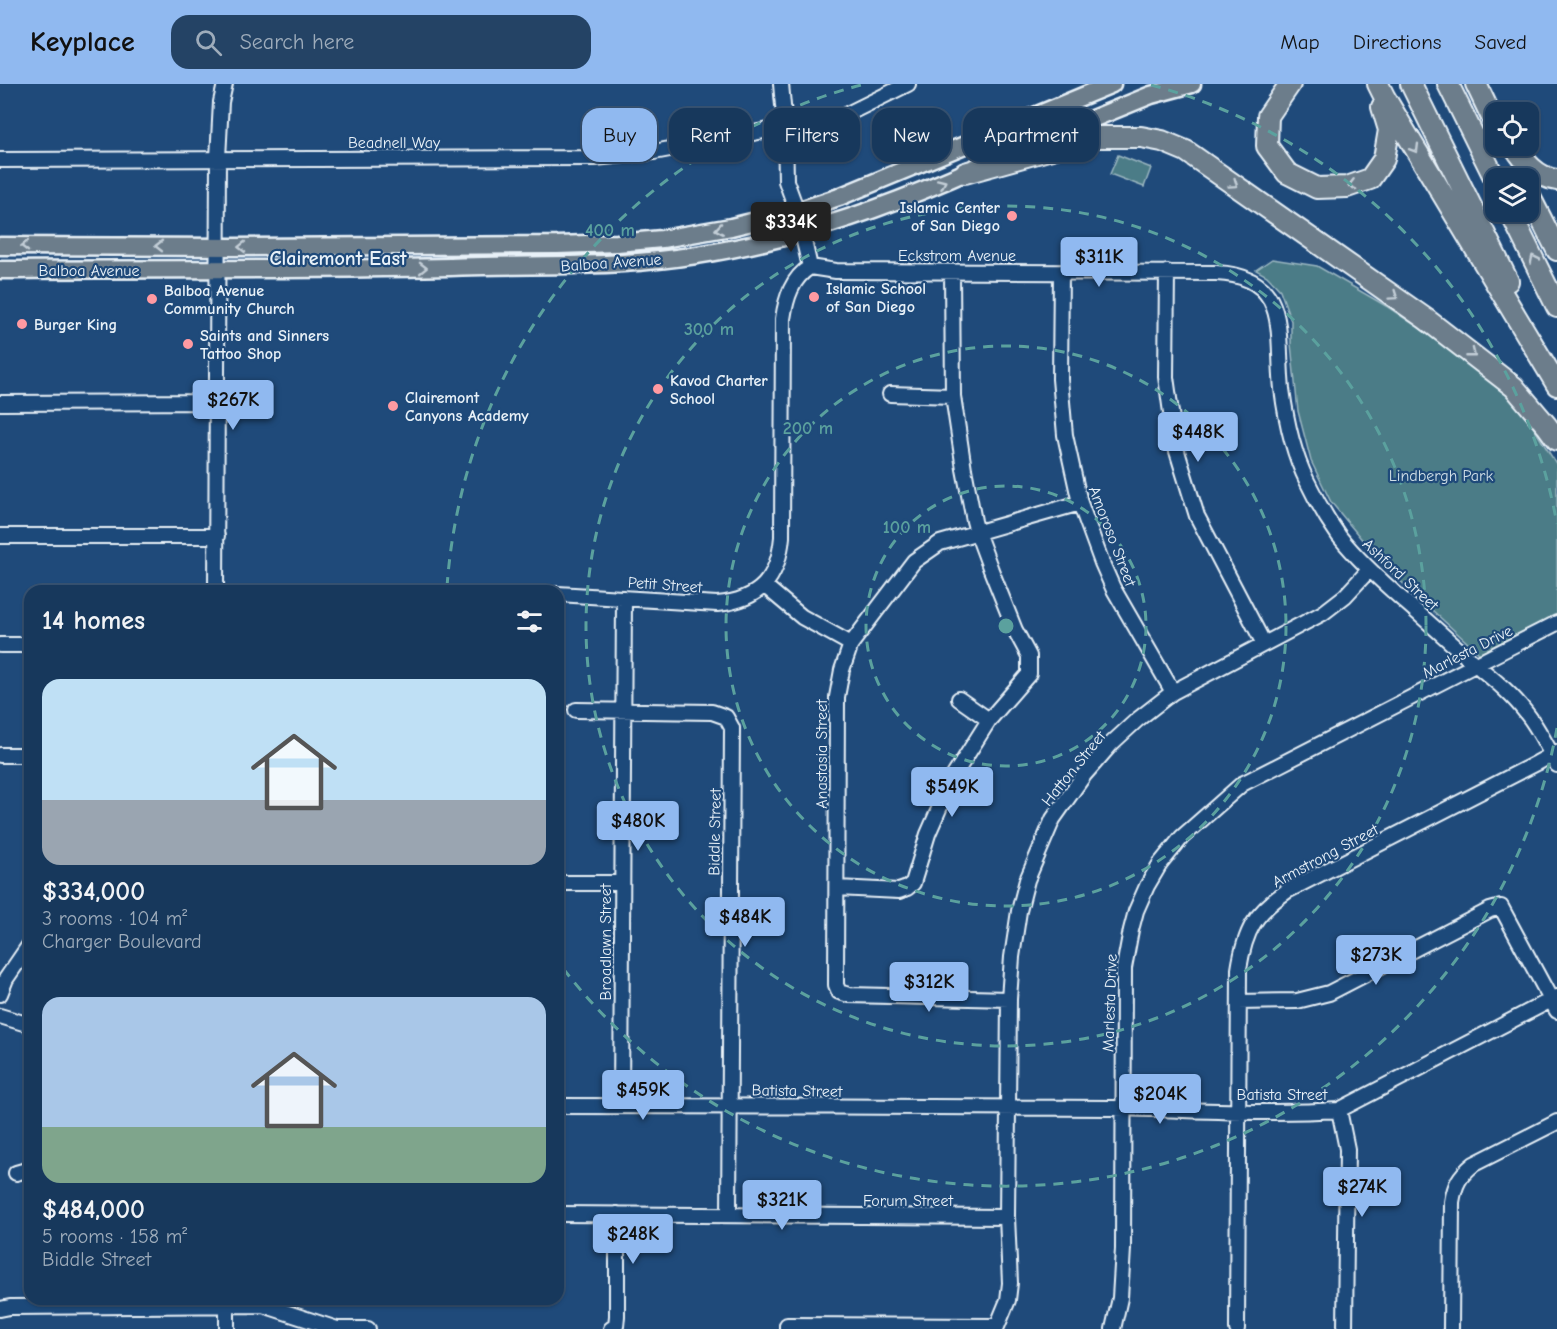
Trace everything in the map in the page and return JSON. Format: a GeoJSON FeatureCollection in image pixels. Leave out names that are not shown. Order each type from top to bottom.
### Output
{"type":"FeatureCollection","features":[{"type":"Feature","properties":{"kind":"highway"},"geometry":{"type":"LineString","coordinates":[[1290,84],[1268,116],[1267,146],[1287,173],[1317,188],[1347,187],[1370,179],[1384,159],[1389,130],[1376,84]]}},
{"type":"Feature","properties":{"kind":"highway"},"geometry":{"type":"LineString","coordinates":[[1376,84],[1557,383]]}},
{"type":"Feature","properties":{"kind":"highway"},"geometry":{"type":"LineString","coordinates":[[1411,84],[1557,383]]}},
{"type":"Feature","properties":{"kind":"highway"},"geometry":{"type":"LineString","coordinates":[[1448,84],[1490,168]]}},
{"type":"Feature","properties":{"kind":"highway"},"geometry":{"type":"LineString","coordinates":[[1476,84],[1486,102]]}},
{"type":"Feature","properties":{"kind":"highway"},"geometry":{"type":"LineString","coordinates":[[965,173],[1095,137],[1141,137],[1162,141],[1186,151],[1426,319],[1514,387],[1557,440]]}},
{"type":"Feature","properties":{"kind":"highway"},"geometry":{"type":"LineString","coordinates":[[1521,156],[1527,165],[1549,179],[1557,180]]}},
{"type":"Feature","properties":{"kind":"highway"},"geometry":{"type":"LineString","coordinates":[[1539,215],[1557,250]]}},
{"type":"Feature","properties":{"kind":"highway"},"geometry":{"type":"LineString","coordinates":[[1515,222],[1557,307]]}},
{"type":"Feature","properties":{"kind":"main road","name":"Balboa Avenue"},"geometry":{"type":"LineString","coordinates":[[0,246],[546,245],[662,239],[731,227],[797,211],[857,189],[1112,84]]}},
{"type":"Feature","properties":{"kind":"main road","name":"Balboa Avenue"},"geometry":{"type":"LineString","coordinates":[[0,270],[421,268],[625,263],[670,258],[739,247],[848,219],[903,199],[1151,95],[1192,84]]}},
{"type":"Feature","properties":{"kind":"street"},"geometry":{"type":"LineString","coordinates":[[216,585],[218,158],[221,102],[225,84]]}},
{"type":"Feature","properties":{"kind":"street"},"geometry":{"type":"LineString","coordinates":[[781,84],[783,108]]}},
{"type":"Feature","properties":{"kind":"street","name":"Beadnell Way"},"geometry":{"type":"LineString","coordinates":[[859,108],[908,84]]}},
{"type":"Feature","properties":{"kind":"street","name":"Beadnell Way"},"geometry":{"type":"LineString","coordinates":[[0,160],[595,158],[664,150],[764,131]]}},
{"type":"Feature","properties":{"kind":"street"},"geometry":{"type":"LineString","coordinates":[[786,162],[786,182],[797,211],[810,267],[796,279],[785,304],[783,319],[782,537],[778,562],[765,586],[802,617],[851,644]]}},
{"type":"Feature","properties":{"kind":"street","name":"Eckstrom Avenue"},"geometry":{"type":"LineString","coordinates":[[810,267],[836,271],[1227,273],[1246,278]]}},
{"type":"Feature","properties":{"kind":"street"},"geometry":{"type":"LineString","coordinates":[[837,888],[899,891],[913,883],[928,834],[953,777],[989,720],[1030,670],[1029,656],[1015,630],[974,520],[953,396],[952,272]]}},
{"type":"Feature","properties":{"kind":"street","name":"Amoroso Street"},"geometry":{"type":"LineString","coordinates":[[1061,272],[1060,379],[1065,435],[1080,503],[1113,588],[1173,692]]}},
{"type":"Feature","properties":{"kind":"street"},"geometry":{"type":"LineString","coordinates":[[1167,273],[1167,377],[1176,448],[1197,516],[1264,644]]}},
{"type":"Feature","properties":{"kind":"street","name":"Ashford Street"},"geometry":{"type":"LineString","coordinates":[[1246,278],[1265,292],[1278,317],[1280,365],[1289,432],[1305,478],[1322,509],[1339,535],[1369,570],[1499,684],[1527,714],[1555,757]]}},
{"type":"Feature","properties":{"kind":"street"},"geometry":{"type":"LineString","coordinates":[[890,394],[953,396]]}},
{"type":"Feature","properties":{"kind":"street"},"geometry":{"type":"LineString","coordinates":[[0,403],[217,402]]}},
{"type":"Feature","properties":{"kind":"street","name":"Anastasia Street"},"geometry":{"type":"LineString","coordinates":[[1009,999],[849,995],[839,992],[836,985],[837,697],[842,670],[851,644],[914,561],[940,543],[1080,503]]}},
{"type":"Feature","properties":{"kind":"street"},"geometry":{"type":"LineString","coordinates":[[0,536],[217,536]]}},
{"type":"Feature","properties":{"kind":"street","name":"Hatton Street"},"geometry":{"type":"LineString","coordinates":[[996,1328],[1008,1300],[1010,1283],[1007,1217],[1009,999],[1012,957],[1019,911],[1027,880],[1053,819],[1084,775],[1112,743],[1137,720],[1173,692],[1323,613],[1345,596],[1369,570]]}},
{"type":"Feature","properties":{"kind":"street","name":"Petit Street"},"geometry":{"type":"LineString","coordinates":[[564,594],[723,603],[739,601],[765,586]]}},
{"type":"Feature","properties":{"kind":"street","name":"Broadlawn Street"},"geometry":{"type":"LineString","coordinates":[[621,1105],[624,598]]}},
{"type":"Feature","properties":{"kind":"street","name":"Marlesta Drive"},"geometry":{"type":"LineString","coordinates":[[1113,1329],[1120,1298],[1123,1249],[1124,968],[1136,911],[1160,864],[1182,837],[1242,784],[1557,623]]}},
{"type":"Feature","properties":{"kind":"street"},"geometry":{"type":"LineString","coordinates":[[0,645],[24,645]]}},
{"type":"Feature","properties":{"kind":"street"},"geometry":{"type":"LineString","coordinates":[[959,699],[989,720]]}},
{"type":"Feature","properties":{"kind":"street"},"geometry":{"type":"LineString","coordinates":[[576,710],[623,711]]}},
{"type":"Feature","properties":{"kind":"street","name":"Biddle Street"},"geometry":{"type":"LineString","coordinates":[[623,711],[712,712],[726,717],[732,728],[729,1215]]}},
{"type":"Feature","properties":{"kind":"street"},"geometry":{"type":"LineString","coordinates":[[0,755],[24,755]]}},
{"type":"Feature","properties":{"kind":"street","name":"Armstrong Street"},"geometry":{"type":"LineString","coordinates":[[1237,1329],[1239,969],[1242,947],[1256,920],[1273,901],[1287,891],[1538,763],[1555,757]]}},
{"type":"Feature","properties":{"kind":"street"},"geometry":{"type":"LineString","coordinates":[[564,883],[622,883]]}},
{"type":"Feature","properties":{"kind":"street"},"geometry":{"type":"LineString","coordinates":[[1239,1002],[1297,1001],[1329,993],[1490,910],[1501,907],[1555,1003]]}},
{"type":"Feature","properties":{"kind":"street"},"geometry":{"type":"LineString","coordinates":[[0,994],[6,979],[24,953]]}},
{"type":"Feature","properties":{"kind":"street","name":"Batista Street"},"geometry":{"type":"LineString","coordinates":[[564,1106],[1339,1110],[1555,1003]]}},
{"type":"Feature","properties":{"kind":"street"},"geometry":{"type":"LineString","coordinates":[[0,1016],[24,1023]]}},
{"type":"Feature","properties":{"kind":"street"},"geometry":{"type":"LineString","coordinates":[[1339,1110],[1347,1149],[1345,1329]]}},
{"type":"Feature","properties":{"kind":"street"},"geometry":{"type":"LineString","coordinates":[[1451,1329],[1452,1203],[1455,1187],[1463,1173],[1474,1164],[1557,1122]]}},
{"type":"Feature","properties":{"kind":"street"},"geometry":{"type":"LineString","coordinates":[[16,1173],[24,1171]]}},
{"type":"Feature","properties":{"kind":"street","name":"Forum Street"},"geometry":{"type":"LineString","coordinates":[[564,1214],[1007,1217]]}},
{"type":"Feature","properties":{"kind":"street"},"geometry":{"type":"LineString","coordinates":[[611,1329],[616,1326],[617,1316],[617,1214]]}},
{"type":"Feature","properties":{"kind":"street"},"geometry":{"type":"LineString","coordinates":[[0,1309],[130,1305]]}},
{"type":"Feature","properties":{"kind":"street"},"geometry":{"type":"LineString","coordinates":[[227,1305],[227,1329]]}},
{"type":"Feature","properties":{"kind":"street"},"geometry":{"type":"LineString","coordinates":[[263,1305],[337,1329],[368,1329]]}},
{"type":"Feature","properties":{"kind":"street"},"geometry":{"type":"LineString","coordinates":[[787,1327],[996,1328]]}},
{"type":"Feature","properties":{"kind":"green space"},"geometry":{"type":"Polygon","coordinates":[[[1118,155],[1151,168],[1144,187],[1110,174],[1118,155]]]}},
{"type":"Feature","properties":{"kind":"green space","name":"Lindbergh Park"},"geometry":{"type":"Polygon","coordinates":[[[1272,259],[1317,266],[1386,306],[1458,354],[1516,400],[1557,465],[1557,615],[1481,655],[1383,565],[1331,502],[1311,461],[1298,411],[1291,321],[1280,290],[1267,276],[1256,270],[1272,259]]]}},
{"type":"Feature","properties":{"kind":"place","name":"Islamic Center of San Diego"},"geometry":{"type":"Point","coordinates":[1012,216]}},
{"type":"Feature","properties":{"kind":"place","name":"Islamic School of San Diego"},"geometry":{"type":"Point","coordinates":[814,297]}},
{"type":"Feature","properties":{"kind":"place","name":"Balboa Avenue Community Church"},"geometry":{"type":"Point","coordinates":[152,299]}},
{"type":"Feature","properties":{"kind":"place","name":"Burger King"},"geometry":{"type":"Point","coordinates":[22,324]}},
{"type":"Feature","properties":{"kind":"place","name":"Saints and Sinners Tattoo Shop"},"geometry":{"type":"Point","coordinates":[188,344]}},
{"type":"Feature","properties":{"kind":"place","name":"Kavod Charter School"},"geometry":{"type":"Point","coordinates":[658,389]}},
{"type":"Feature","properties":{"kind":"place","name":"Clairemont Canyons Academy"},"geometry":{"type":"Point","coordinates":[393,406]}},
{"type":"Feature","properties":{"kind":"district","name":"Clairemont East"},"geometry":{"type":"Point","coordinates":[338,258]}}]}
